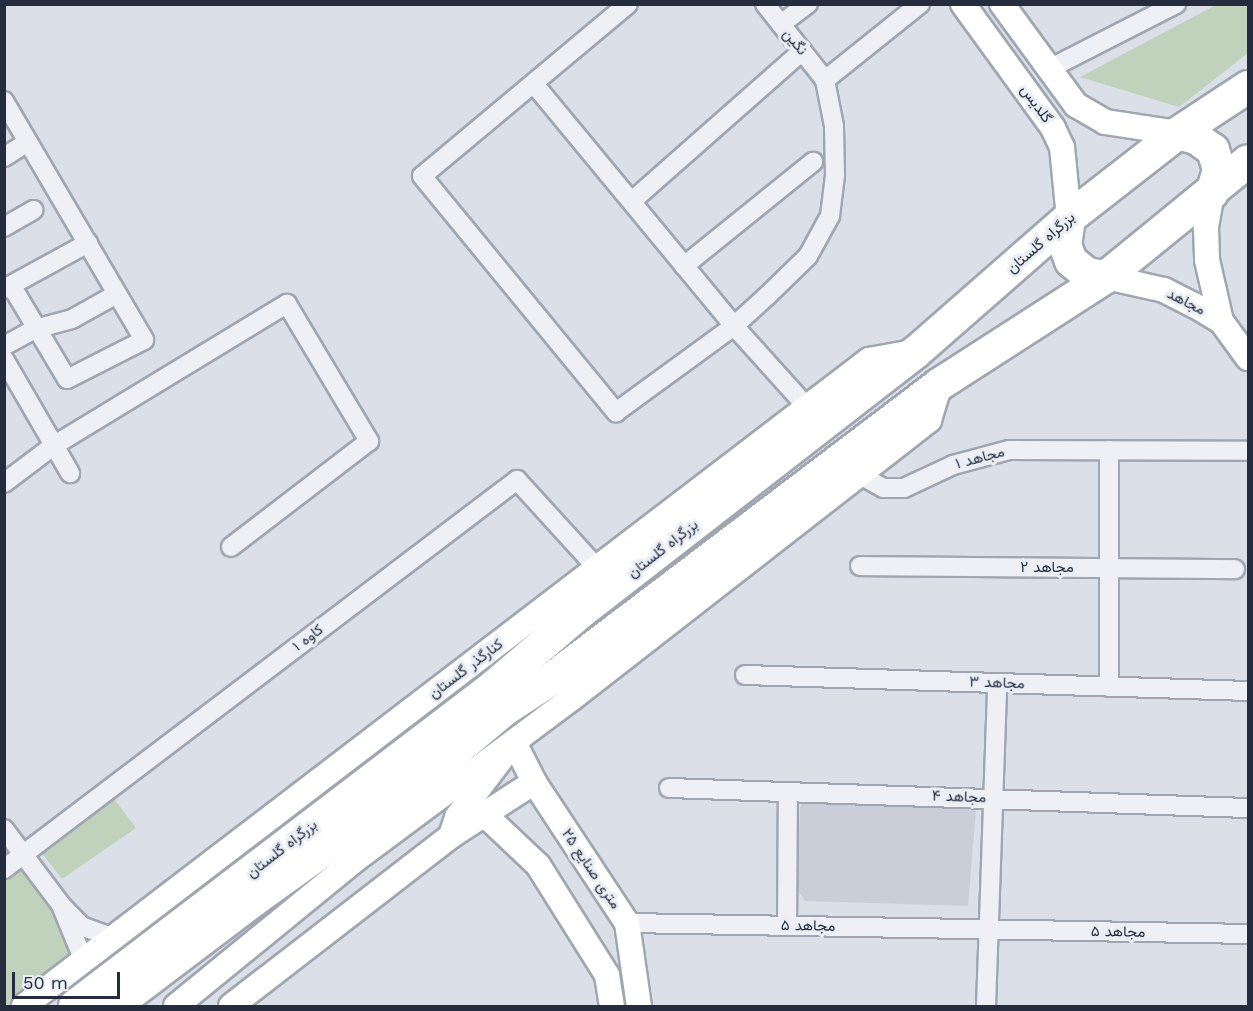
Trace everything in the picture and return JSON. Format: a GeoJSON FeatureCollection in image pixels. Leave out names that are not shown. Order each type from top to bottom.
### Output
{"type":"FeatureCollection","features":[{"type":"Feature","properties":{"kind":"highway","name":"بزرگراه گلستان"},"geometry":{"type":"LineString","coordinates":[[75,1006],[493,687],[616,575],[916,352],[1068,218],[1178,133],[1248,87]]}},
{"type":"Feature","properties":{"kind":"highway"},"geometry":{"type":"LineString","coordinates":[[1178,133],[1196,138],[1213,150],[1219,170],[1212,193]]}},
{"type":"Feature","properties":{"kind":"highway","name":"بزرگراه گلستان"},"geometry":{"type":"LineString","coordinates":[[114,1006],[254,900],[418,782],[504,710],[550,680],[940,384],[1106,277],[1212,193],[1248,160]]}},
{"type":"Feature","properties":{"kind":"highway"},"geometry":{"type":"LineString","coordinates":[[1068,218],[1065,245],[1071,261],[1087,274],[1106,277]]}},
{"type":"Feature","properties":{"kind":"highway"},"geometry":{"type":"LineString","coordinates":[[616,575],[638,581],[648,593],[663,594]]}},
{"type":"Feature","properties":{"kind":"highway"},"geometry":{"type":"LineString","coordinates":[[616,575],[632,595],[636,603],[636,614]]}},
{"type":"Feature","properties":{"kind":"street"},"geometry":{"type":"LineString","coordinates":[[628,4],[422,176],[616,412],[734,326],[808,256],[830,216],[835,175],[834,126],[825,80],[920,4]]}},
{"type":"Feature","properties":{"kind":"street","name":"نگین"},"geometry":{"type":"LineString","coordinates":[[765,4],[825,80]]}},
{"type":"Feature","properties":{"kind":"street"},"geometry":{"type":"LineString","coordinates":[[781,24],[808,4]]}},
{"type":"Feature","properties":{"kind":"street","name":"گلدیس"},"geometry":{"type":"LineString","coordinates":[[963,4],[1053,128],[1062,147],[1068,218]]}},
{"type":"Feature","properties":{"kind":"street","name":"گلدیس"},"geometry":{"type":"LineString","coordinates":[[1002,4],[1076,105],[1105,122],[1178,133]]}},
{"type":"Feature","properties":{"kind":"street"},"geometry":{"type":"LineString","coordinates":[[1049,69],[1176,4]]}},
{"type":"Feature","properties":{"kind":"street"},"geometry":{"type":"LineString","coordinates":[[632,201],[802,51]]}},
{"type":"Feature","properties":{"kind":"street"},"geometry":{"type":"LineString","coordinates":[[534,84],[734,326],[807,407]]}},
{"type":"Feature","properties":{"kind":"street"},"geometry":{"type":"LineString","coordinates":[[4,101],[88,243],[144,340],[68,379],[8,287],[88,243]]}},
{"type":"Feature","properties":{"kind":"street"},"geometry":{"type":"LineString","coordinates":[[4,157],[28,142]]}},
{"type":"Feature","properties":{"kind":"street"},"geometry":{"type":"LineString","coordinates":[[684,266],[813,162]]}},
{"type":"Feature","properties":{"kind":"street"},"geometry":{"type":"LineString","coordinates":[[1212,193],[1206,228],[1207,260],[1221,321]]}},
{"type":"Feature","properties":{"kind":"street"},"geometry":{"type":"LineString","coordinates":[[4,227],[33,210]]}},
{"type":"Feature","properties":{"kind":"street","name":"مجاهد"},"geometry":{"type":"LineString","coordinates":[[1106,277],[1164,290],[1221,321],[1248,358]]}},
{"type":"Feature","properties":{"kind":"street"},"geometry":{"type":"LineString","coordinates":[[4,346],[35,329],[72,319],[117,294]]}},
{"type":"Feature","properties":{"kind":"street"},"geometry":{"type":"LineString","coordinates":[[4,483],[53,446],[287,304],[369,441],[231,548]]}},
{"type":"Feature","properties":{"kind":"street","name":"کنارگذر گلستان"},"geometry":{"type":"LineString","coordinates":[[24,1006],[114,938],[616,575],[807,407],[869,360],[916,352]]}},
{"type":"Feature","properties":{"kind":"street"},"geometry":{"type":"LineString","coordinates":[[4,359],[69,473]]}},
{"type":"Feature","properties":{"kind":"street"},"geometry":{"type":"LineString","coordinates":[[179,1005],[356,860],[514,742],[928,420],[940,384]]}},
{"type":"Feature","properties":{"kind":"street","name":"۱ مجاهد"},"geometry":{"type":"LineString","coordinates":[[860,475],[883,488],[904,488],[953,465],[1009,450],[1248,451]]}},
{"type":"Feature","properties":{"kind":"street"},"geometry":{"type":"LineString","coordinates":[[1109,450],[1109,687]]}},
{"type":"Feature","properties":{"kind":"street","name":"کاوه ۱"},"geometry":{"type":"LineString","coordinates":[[4,870],[517,480],[616,575]]}},
{"type":"Feature","properties":{"kind":"street","name":"مجاهد ۲"},"geometry":{"type":"LineString","coordinates":[[860,566],[1234,569]]}},
{"type":"Feature","properties":{"kind":"street","name":"مجاهد ۳"},"geometry":{"type":"LineString","coordinates":[[746,675],[1248,691]]}},
{"type":"Feature","properties":{"kind":"street"},"geometry":{"type":"LineString","coordinates":[[986,1006],[997,683]]}},
{"type":"Feature","properties":{"kind":"street"},"geometry":{"type":"LineString","coordinates":[[451,836],[457,817],[514,742]]}},
{"type":"Feature","properties":{"kind":"street","name":"۲۵ متری صنایع"},"geometry":{"type":"LineString","coordinates":[[514,742],[534,782],[627,923],[639,1006]]}},
{"type":"Feature","properties":{"kind":"street"},"geometry":{"type":"LineString","coordinates":[[231,1006],[451,836],[534,782]]}},
{"type":"Feature","properties":{"kind":"street","name":"مجاهد ۴"},"geometry":{"type":"LineString","coordinates":[[669,788],[1248,808]]}},
{"type":"Feature","properties":{"kind":"street"},"geometry":{"type":"LineString","coordinates":[[787,926],[788,792]]}},
{"type":"Feature","properties":{"kind":"street"},"geometry":{"type":"LineString","coordinates":[[484,814],[538,865],[606,975],[612,1006]]}},
{"type":"Feature","properties":{"kind":"street"},"geometry":{"type":"LineString","coordinates":[[4,829],[61,905],[81,926],[114,938]]}},
{"type":"Feature","properties":{"kind":"street"},"geometry":{"type":"LineString","coordinates":[[61,905],[84,961]]}},
{"type":"Feature","properties":{"kind":"street","name":"۵ مجاهد"},"geometry":{"type":"LineString","coordinates":[[627,923],[988,929]]}},
{"type":"Feature","properties":{"kind":"street","name":"مجاهد ۵"},"geometry":{"type":"LineString","coordinates":[[988,929],[1248,934]]}},
{"type":"Feature","properties":{"kind":"shaded area"},"geometry":{"type":"Polygon","coordinates":[[[803,802],[976,808],[968,906],[805,901],[797,889],[800,807],[803,802]]]}},
{"type":"Feature","properties":{"kind":"green space"},"geometry":{"type":"Polygon","coordinates":[[[1216,5],[1248,5],[1248,53],[1179,107],[1080,77],[1216,5]]]}},
{"type":"Feature","properties":{"kind":"green space"},"geometry":{"type":"Polygon","coordinates":[[[112,796],[136,828],[62,879],[37,847],[112,796]]]}},
{"type":"Feature","properties":{"kind":"green space"},"geometry":{"type":"Polygon","coordinates":[[[23,854],[84,961],[25,1006],[5,1006],[5,868],[23,854]]]}}]}
